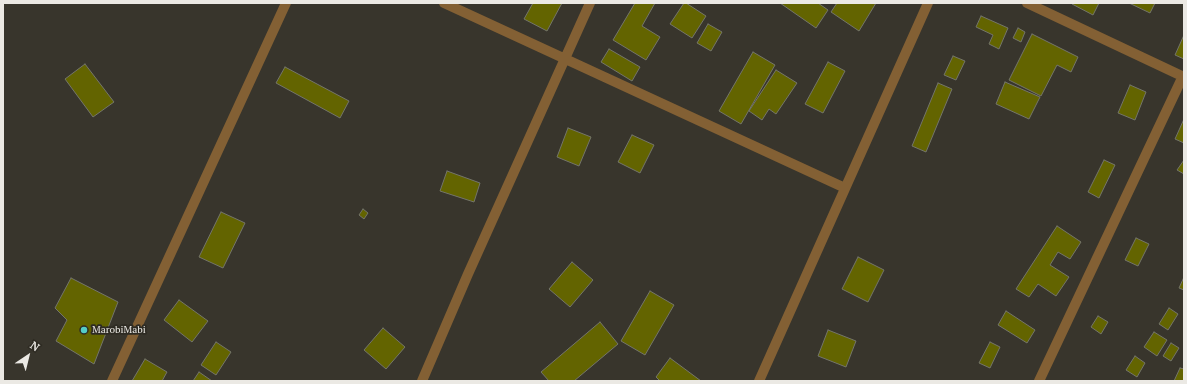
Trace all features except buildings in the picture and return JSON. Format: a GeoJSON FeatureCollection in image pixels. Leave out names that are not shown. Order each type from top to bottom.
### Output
{"type":"FeatureCollection","features":[{"type":"Feature","properties":{"kind":"street"},"geometry":{"type":"LineString","coordinates":[[112,381],[286,3]]}},
{"type":"Feature","properties":{"kind":"street"},"geometry":{"type":"LineString","coordinates":[[444,3],[845,188]]}},
{"type":"Feature","properties":{"kind":"street"},"geometry":{"type":"LineString","coordinates":[[422,381],[468,274],[590,3]]}},
{"type":"Feature","properties":{"kind":"street"},"geometry":{"type":"LineString","coordinates":[[758,381],[928,3]]}},
{"type":"Feature","properties":{"kind":"street"},"geometry":{"type":"LineString","coordinates":[[1027,3],[1184,77],[1038,381]]}},
{"type":"Feature","properties":{"kind":"place","name":"MarobiMabi"},"geometry":{"type":"Point","coordinates":[84,330]}}]}
